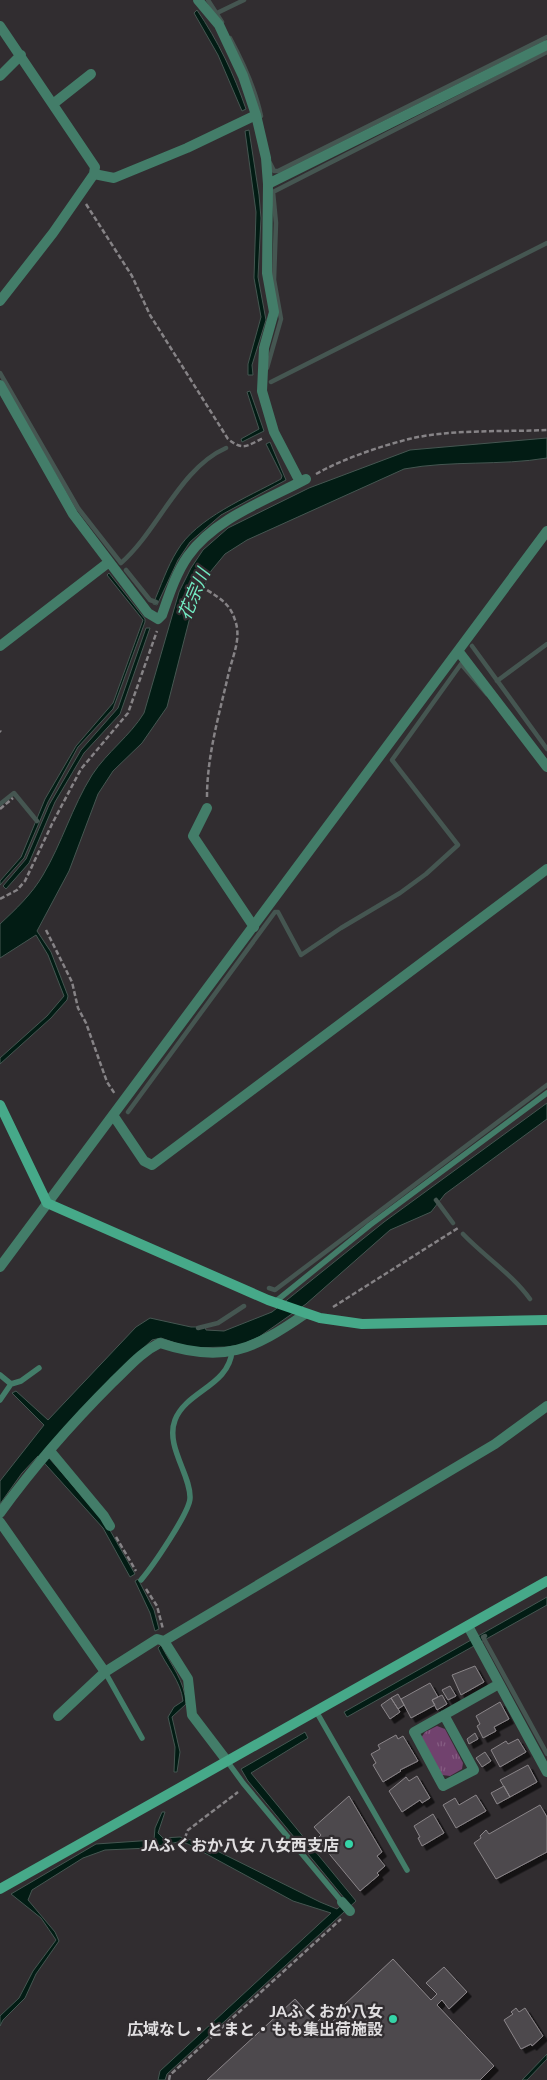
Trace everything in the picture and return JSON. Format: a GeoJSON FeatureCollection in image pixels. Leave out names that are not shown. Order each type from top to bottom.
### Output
{"type":"FeatureCollection","features":[{"type":"Feature","properties":{"kind":"street"},"geometry":{"type":"LineString","coordinates":[[0,385],[73,514],[148,613],[158,619],[162,615],[174,582],[188,556],[202,540],[227,521],[303,480],[274,432],[262,391],[264,348],[274,312],[267,273],[268,184],[266,158],[256,115],[243,76],[219,25],[198,0]]}},
{"type":"Feature","properties":{"kind":"street"},"geometry":{"type":"LineString","coordinates":[[0,26],[95,167],[94,174],[78,196],[2,294]]}},
{"type":"Feature","properties":{"kind":"street"},"geometry":{"type":"LineString","coordinates":[[268,184],[547,45]]}},
{"type":"Feature","properties":{"kind":"street"},"geometry":{"type":"LineString","coordinates":[[0,76],[21,56]]}},
{"type":"Feature","properties":{"kind":"street"},"geometry":{"type":"LineString","coordinates":[[52,104],[91,74]]}},
{"type":"Feature","properties":{"kind":"street"},"geometry":{"type":"LineString","coordinates":[[94,174],[114,178],[187,148],[256,115]]}},
{"type":"Feature","properties":{"kind":"street"},"geometry":{"type":"LineString","coordinates":[[0,1267],[459,652],[547,531]]}},
{"type":"Feature","properties":{"kind":"street"},"geometry":{"type":"LineString","coordinates":[[0,646],[109,562]]}},
{"type":"Feature","properties":{"kind":"street"},"geometry":{"type":"LineString","coordinates":[[459,652],[547,767]]}},
{"type":"Feature","properties":{"kind":"street"},"geometry":{"type":"LineString","coordinates":[[207,808],[193,836],[254,927]]}},
{"type":"Feature","properties":{"kind":"street"},"geometry":{"type":"LineString","coordinates":[[113,1115],[144,1161],[152,1165],[547,869]]}},
{"type":"Feature","properties":{"kind":"street"},"geometry":{"type":"LineString","coordinates":[[0,1105],[48,1203],[305,1314],[362,1324],[547,1320]]}},
{"type":"Feature","properties":{"kind":"street"},"geometry":{"type":"LineString","coordinates":[[0,1513],[29,1472],[146,1349],[160,1343],[186,1352],[245,1349],[271,1337],[305,1314]]}},
{"type":"Feature","properties":{"kind":"street"},"geometry":{"type":"LineString","coordinates":[[164,1641],[495,1444],[547,1406]]}},
{"type":"Feature","properties":{"kind":"street"},"geometry":{"type":"LineString","coordinates":[[50,1451],[104,1516],[110,1526]]}},
{"type":"Feature","properties":{"kind":"street"},"geometry":{"type":"LineString","coordinates":[[0,1522],[105,1672]]}},
{"type":"Feature","properties":{"kind":"street"},"geometry":{"type":"LineString","coordinates":[[0,1889],[547,1581]]}},
{"type":"Feature","properties":{"kind":"street"},"geometry":{"type":"LineString","coordinates":[[468,1626],[547,1772]]}},
{"type":"Feature","properties":{"kind":"street"},"geometry":{"type":"LineString","coordinates":[[58,1716],[105,1672],[146,1644],[157,1639],[164,1641],[188,1679],[192,1715],[227,1761]]}},
{"type":"Feature","properties":{"kind":"street"},"geometry":{"type":"LineString","coordinates":[[444,1715],[474,1770],[443,1786],[414,1732],[444,1715],[499,1684]]}},
{"type":"Feature","properties":{"kind":"street"},"geometry":{"type":"LineString","coordinates":[[342,1902],[350,1911]]}},
{"type":"Feature","properties":{"kind":"lane"},"geometry":{"type":"LineString","coordinates":[[275,1302],[370,1225],[547,1093]]}},
{"type":"Feature","properties":{"kind":"lane"},"geometry":{"type":"LineString","coordinates":[[141,1580],[152,1567],[185,1514],[190,1499],[174,1441],[172,1429],[175,1420],[189,1403],[218,1380],[232,1358],[232,1351]]}},
{"type":"Feature","properties":{"kind":"lane"},"geometry":{"type":"LineString","coordinates":[[0,1400],[10,1384],[21,1381],[39,1368]]}},
{"type":"Feature","properties":{"kind":"lane"},"geometry":{"type":"LineString","coordinates":[[0,1375],[10,1384]]}},
{"type":"Feature","properties":{"kind":"lane"},"geometry":{"type":"LineString","coordinates":[[105,1672],[142,1738]]}},
{"type":"Feature","properties":{"kind":"lane"},"geometry":{"type":"LineString","coordinates":[[316,1711],[407,1870]]}},
{"type":"Feature","properties":{"kind":"lane"},"geometry":{"type":"LineString","coordinates":[[227,1761],[342,1902]]}},
{"type":"Feature","properties":{"kind":"path"},"geometry":{"type":"LineString","coordinates":[[78,196],[90,208],[119,255],[150,315],[228,439],[237,447],[244,447],[274,432]]}},
{"type":"Feature","properties":{"kind":"path"},"geometry":{"type":"LineString","coordinates":[[303,480],[340,461],[410,438],[444,434],[547,430]]}},
{"type":"Feature","properties":{"kind":"path"},"geometry":{"type":"LineString","coordinates":[[207,590],[228,604],[236,621],[238,638],[228,672],[207,773],[207,808]]}},
{"type":"Feature","properties":{"kind":"path"},"geometry":{"type":"LineString","coordinates":[[0,899],[17,890],[25,881],[81,769],[128,713],[162,615]]}},
{"type":"Feature","properties":{"kind":"path"},"geometry":{"type":"LineString","coordinates":[[0,809],[14,798]]}},
{"type":"Feature","properties":{"kind":"path"},"geometry":{"type":"LineString","coordinates":[[46,930],[72,982],[78,1008],[86,1023],[107,1082],[122,1102]]}},
{"type":"Feature","properties":{"kind":"path"},"geometry":{"type":"LineString","coordinates":[[320,1318],[336,1305],[458,1228]]}},
{"type":"Feature","properties":{"kind":"path"},"geometry":{"type":"LineString","coordinates":[[182,1845],[188,1830],[246,1786]]}},
{"type":"Feature","properties":{"kind":"path"},"geometry":{"type":"LineString","coordinates":[[169,2080],[170,2075],[350,1911]]}},
{"type":"Feature","properties":{"kind":"green space"},"geometry":{"type":"Polygon","coordinates":[[[437,1726],[445,1729],[463,1763],[462,1769],[450,1776],[442,1775],[421,1738],[425,1732],[437,1726]]]}},
{"type":"Feature","properties":{"kind":"water"},"geometry":{"type":"Polygon","coordinates":[[[197,10],[231,70],[246,109],[242,111],[218,55],[194,13],[197,10]]]}},
{"type":"Feature","properties":{"kind":"water"},"geometry":{"type":"Polygon","coordinates":[[[249,130],[259,195],[261,218],[258,277],[266,320],[252,365],[253,375],[248,375],[248,364],[261,317],[254,278],[256,212],[245,131],[249,130]]]}},
{"type":"Feature","properties":{"kind":"water"},"geometry":{"type":"Polygon","coordinates":[[[250,391],[264,431],[242,442],[241,439],[259,429],[247,392],[250,391]]]}},
{"type":"Feature","properties":{"kind":"water","name":"花宗川"},"geometry":{"type":"Polygon","coordinates":[[[547,438],[547,458],[512,462],[422,466],[404,469],[247,540],[225,554],[211,571],[190,617],[167,707],[142,743],[113,771],[98,794],[69,871],[37,931],[51,952],[68,996],[67,1000],[51,1018],[0,1064],[0,1058],[47,1016],[64,996],[48,955],[36,935],[0,958],[0,924],[39,882],[92,775],[144,713],[179,592],[203,550],[228,528],[309,488],[410,450],[547,438]]]}},
{"type":"Feature","properties":{"kind":"water"},"geometry":{"type":"Polygon","coordinates":[[[270,442],[286,480],[221,515],[190,542],[178,560],[157,605],[153,604],[173,557],[197,528],[224,509],[281,479],[282,476],[266,444],[270,442]]]}},
{"type":"Feature","properties":{"kind":"water"},"geometry":{"type":"Polygon","coordinates":[[[109,573],[145,619],[145,622],[113,709],[78,747],[48,802],[24,858],[0,885],[0,881],[21,857],[45,799],[76,746],[113,703],[143,620],[107,575],[109,573]]]}},
{"type":"Feature","properties":{"kind":"water"},"geometry":{"type":"Polygon","coordinates":[[[146,628],[150,628],[120,714],[84,753],[55,802],[29,863],[6,889],[3,886],[26,859],[49,805],[81,750],[118,708],[146,628]]]}},
{"type":"Feature","properties":{"kind":"water"},"geometry":{"type":"Polygon","coordinates":[[[547,1103],[547,1119],[445,1194],[431,1212],[390,1230],[306,1304],[259,1337],[241,1345],[227,1347],[190,1348],[161,1338],[152,1340],[107,1382],[43,1451],[107,1525],[135,1574],[130,1577],[103,1528],[38,1456],[22,1473],[0,1504],[0,1481],[44,1425],[12,1393],[16,1391],[48,1420],[136,1327],[150,1318],[191,1327],[205,1327],[206,1330],[224,1331],[272,1312],[384,1222],[547,1103]]]}},
{"type":"Feature","properties":{"kind":"water"},"geometry":{"type":"Polygon","coordinates":[[[138,1579],[154,1610],[159,1629],[155,1631],[150,1613],[135,1581],[138,1579]]]}},
{"type":"Feature","properties":{"kind":"water"},"geometry":{"type":"Polygon","coordinates":[[[547,1597],[547,1605],[347,1717],[344,1712],[547,1597]]]}},
{"type":"Feature","properties":{"kind":"water"},"geometry":{"type":"Polygon","coordinates":[[[161,1645],[177,1673],[185,1696],[186,1704],[172,1717],[180,1752],[177,1772],[174,1772],[175,1747],[168,1717],[174,1707],[183,1701],[176,1680],[158,1648],[161,1645]]]}},
{"type":"Feature","properties":{"kind":"water"},"geometry":{"type":"Polygon","coordinates":[[[305,1732],[308,1738],[251,1773],[356,1901],[167,2074],[165,2080],[158,2080],[160,2071],[331,1913],[293,1901],[188,1844],[178,1842],[149,1848],[105,1850],[83,1858],[32,1890],[28,1900],[55,1932],[59,1941],[36,1974],[25,1998],[3,2020],[0,2026],[0,2016],[19,1998],[33,1971],[56,1940],[41,1918],[11,1894],[96,1844],[154,1840],[155,1828],[162,1812],[165,1812],[158,1833],[163,1838],[180,1837],[201,1843],[337,1909],[345,1902],[345,1899],[248,1781],[241,1769],[305,1732]]]}},
{"type":"Feature","properties":{"kind":"water"},"geometry":{"type":"Polygon","coordinates":[[[547,2054],[547,2059],[527,2080],[522,2080],[547,2054]]]}},
{"type":"Feature","properties":{"kind":"building"},"geometry":{"type":"Polygon","coordinates":[[[475,1666],[484,1682],[461,1695],[452,1675],[475,1666]]]}},
{"type":"Feature","properties":{"kind":"building"},"geometry":{"type":"Polygon","coordinates":[[[430,1683],[438,1697],[432,1700],[435,1705],[411,1718],[401,1699],[430,1683]]]}},
{"type":"Feature","properties":{"kind":"building"},"geometry":{"type":"Polygon","coordinates":[[[450,1686],[456,1696],[448,1700],[442,1690],[450,1686]]]}},
{"type":"Feature","properties":{"kind":"building"},"geometry":{"type":"Polygon","coordinates":[[[398,1694],[404,1705],[398,1709],[391,1698],[398,1694]]]}},
{"type":"Feature","properties":{"kind":"building"},"geometry":{"type":"Polygon","coordinates":[[[442,1695],[447,1704],[437,1710],[432,1700],[442,1695]]]}},
{"type":"Feature","properties":{"kind":"building"},"geometry":{"type":"Polygon","coordinates":[[[391,1698],[400,1712],[390,1719],[381,1705],[391,1698]]]}},
{"type":"Feature","properties":{"kind":"building"},"geometry":{"type":"Polygon","coordinates":[[[500,1702],[509,1719],[494,1727],[496,1731],[483,1738],[477,1726],[480,1724],[476,1716],[500,1702]]]}},
{"type":"Feature","properties":{"kind":"building"},"geometry":{"type":"Polygon","coordinates":[[[475,1733],[478,1739],[469,1744],[467,1739],[475,1733]]]}},
{"type":"Feature","properties":{"kind":"building"},"geometry":{"type":"Polygon","coordinates":[[[396,1735],[398,1739],[403,1736],[418,1761],[400,1770],[383,1782],[373,1765],[376,1763],[371,1754],[380,1749],[378,1745],[396,1735]]]}},
{"type":"Feature","properties":{"kind":"building"},"geometry":{"type":"Polygon","coordinates":[[[518,1739],[526,1752],[500,1767],[491,1750],[506,1741],[508,1744],[518,1739]]]}},
{"type":"Feature","properties":{"kind":"building"},"geometry":{"type":"Polygon","coordinates":[[[485,1752],[491,1761],[482,1767],[476,1758],[485,1752]]]}},
{"type":"Feature","properties":{"kind":"building"},"geometry":{"type":"Polygon","coordinates":[[[528,1765],[537,1782],[510,1797],[500,1780],[528,1765]]]}},
{"type":"Feature","properties":{"kind":"building"},"geometry":{"type":"Polygon","coordinates":[[[417,1776],[430,1798],[422,1803],[420,1800],[402,1812],[389,1791],[406,1777],[409,1781],[417,1776]]]}},
{"type":"Feature","properties":{"kind":"building"},"geometry":{"type":"Polygon","coordinates":[[[504,1786],[510,1797],[497,1804],[491,1793],[504,1786]]]}},
{"type":"Feature","properties":{"kind":"building"},"geometry":{"type":"Polygon","coordinates":[[[476,1795],[486,1811],[456,1828],[443,1805],[455,1798],[459,1805],[476,1795]]]}},
{"type":"Feature","properties":{"kind":"building","name":"JAふくおか八女 八女西支店"},"geometry":{"type":"Polygon","coordinates":[[[349,1796],[382,1852],[377,1856],[385,1866],[377,1873],[379,1875],[360,1891],[321,1844],[323,1843],[318,1838],[321,1835],[314,1827],[349,1796]]]}},
{"type":"Feature","properties":{"kind":"building"},"geometry":{"type":"Polygon","coordinates":[[[540,1805],[547,1817],[547,1852],[496,1879],[474,1843],[481,1838],[480,1836],[486,1830],[489,1834],[540,1805]]]}},
{"type":"Feature","properties":{"kind":"building"},"geometry":{"type":"Polygon","coordinates":[[[433,1814],[444,1833],[422,1846],[414,1826],[433,1814]]]}},
{"type":"Feature","properties":{"kind":"building","name":"JAふくおか八女 広域なし・とまと・もも集出荷施設"},"geometry":{"type":"Polygon","coordinates":[[[393,1959],[431,2000],[437,1994],[426,1983],[444,1967],[467,1992],[449,2009],[442,2000],[437,2005],[494,2066],[480,2080],[207,2080],[295,1999],[316,2023],[324,2015],[331,2023],[348,2008],[344,2005],[393,1959]]]}},
{"type":"Feature","properties":{"kind":"building"},"geometry":{"type":"Polygon","coordinates":[[[516,2008],[519,2012],[525,2008],[543,2036],[532,2046],[531,2044],[521,2049],[504,2020],[513,2014],[511,2012],[516,2008]]]}},
{"type":"Feature","properties":{"kind":"waterway"},"geometry":{"type":"LineString","coordinates":[[208,0],[222,22]]}},
{"type":"Feature","properties":{"kind":"waterway"},"geometry":{"type":"LineString","coordinates":[[217,13],[244,0]]}},
{"type":"Feature","properties":{"kind":"waterway"},"geometry":{"type":"LineString","coordinates":[[270,163],[274,171],[278,171],[547,37]]}},
{"type":"Feature","properties":{"kind":"waterway"},"geometry":{"type":"LineString","coordinates":[[230,38],[256,96],[261,116]]}},
{"type":"Feature","properties":{"kind":"waterway"},"geometry":{"type":"LineString","coordinates":[[267,368],[281,319],[274,280],[276,223],[273,192],[547,52]]}},
{"type":"Feature","properties":{"kind":"waterway"},"geometry":{"type":"LineString","coordinates":[[271,382],[547,243]]}},
{"type":"Feature","properties":{"kind":"waterway"},"geometry":{"type":"LineString","coordinates":[[0,373],[78,508],[121,563],[147,534],[195,470],[210,457],[226,448]]}},
{"type":"Feature","properties":{"kind":"waterway"},"geometry":{"type":"LineString","coordinates":[[126,570],[150,600],[156,602]]}},
{"type":"Feature","properties":{"kind":"waterway"},"geometry":{"type":"LineString","coordinates":[[497,681],[547,644]]}},
{"type":"Feature","properties":{"kind":"waterway"},"geometry":{"type":"LineString","coordinates":[[472,646],[547,749]]}},
{"type":"Feature","properties":{"kind":"waterway"},"geometry":{"type":"LineString","coordinates":[[128,1112],[275,912],[278,912],[301,955],[341,928],[400,893],[426,874],[458,845],[392,760],[461,664],[487,694]]}},
{"type":"Feature","properties":{"kind":"waterway"},"geometry":{"type":"LineString","coordinates":[[0,804],[14,793],[37,821]]}},
{"type":"Feature","properties":{"kind":"waterway"},"geometry":{"type":"LineString","coordinates":[[269,1288],[275,1290],[547,1085]]}},
{"type":"Feature","properties":{"kind":"waterway"},"geometry":{"type":"LineString","coordinates":[[436,1200],[453,1223]]}},
{"type":"Feature","properties":{"kind":"waterway"},"geometry":{"type":"LineString","coordinates":[[463,1234],[507,1274],[530,1299]]}},
{"type":"Feature","properties":{"kind":"waterway"},"geometry":{"type":"LineString","coordinates":[[198,1328],[218,1323],[244,1306]]}},
{"type":"Feature","properties":{"kind":"waterway"},"geometry":{"type":"LineString","coordinates":[[485,1636],[483,1637],[547,1754]]}},
{"type":"Feature","properties":{"kind":"place","name":"JAふくおか八女 八女西支店"},"geometry":{"type":"Point","coordinates":[349,1844]}},
{"type":"Feature","properties":{"kind":"place","name":"JAふくおか八女 広域なし・とまと・もも集出荷施設"},"geometry":{"type":"Point","coordinates":[393,2019]}}]}
